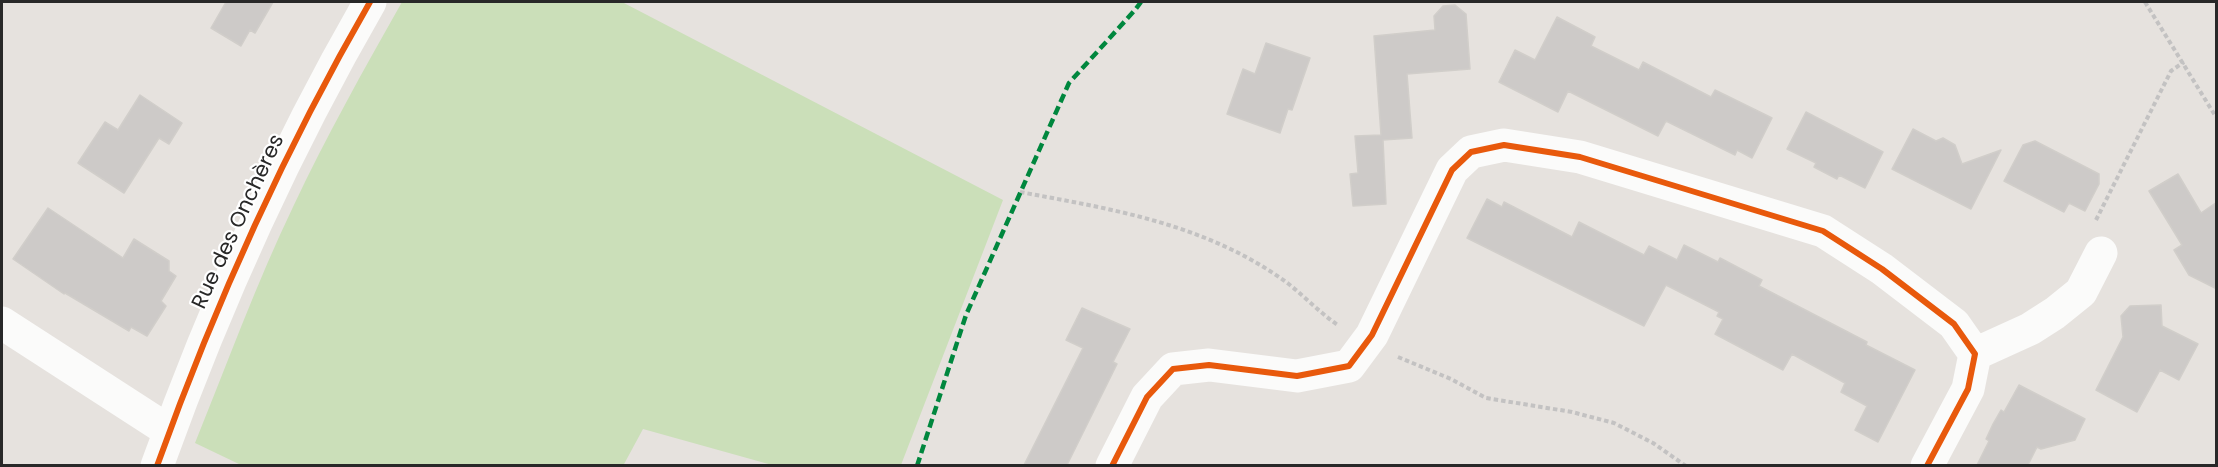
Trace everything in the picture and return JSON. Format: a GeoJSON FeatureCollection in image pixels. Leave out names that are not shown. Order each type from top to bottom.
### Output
{"type":"FeatureCollection","features":[{"type":"Feature","properties":{"kind":"street","name":"Rue des Onchères"},"geometry":{"type":"LineString","coordinates":[[157,465],[210,325],[263,204],[296,136],[370,2]]}},
{"type":"Feature","properties":{"kind":"street"},"geometry":{"type":"LineString","coordinates":[[1112,465],[1147,397],[1173,369],[1209,365],[1297,376],[1349,366],[1372,335],[1452,170],[1471,152],[1504,145],[1580,157],[1823,231],[1882,269],[1954,324],[1975,354],[1968,389],[1927,465]]}},
{"type":"Feature","properties":{"kind":"street"},"geometry":{"type":"LineString","coordinates":[[1975,354],[2030,329],[2055,313],[2081,292],[2101,253]]}},
{"type":"Feature","properties":{"kind":"street"},"geometry":{"type":"LineString","coordinates":[[2,323],[169,431]]}},
{"type":"Feature","properties":{"kind":"path"},"geometry":{"type":"LineString","coordinates":[[2145,2],[2217,117]]}},
{"type":"Feature","properties":{"kind":"path"},"geometry":{"type":"LineString","coordinates":[[2101,253],[2087,237],[2171,71],[2184,62]]}},
{"type":"Feature","properties":{"kind":"green space"},"geometry":{"type":"Polygon","coordinates":[[[402,2],[622,2],[1003,200],[901,465],[772,465],[643,429],[623,466],[241,465],[195,443],[279,236],[332,129],[402,2]]]}},
{"type":"Feature","properties":{"kind":"building"},"geometry":{"type":"Polygon","coordinates":[[[226,2],[273,2],[255,33],[250,30],[241,46],[211,28],[226,2]]]}},
{"type":"Feature","properties":{"kind":"building"},"geometry":{"type":"Polygon","coordinates":[[[1455,5],[1466,14],[1470,69],[1407,74],[1412,138],[1383,140],[1386,204],[1353,206],[1350,174],[1358,173],[1355,136],[1381,135],[1374,36],[1435,30],[1434,16],[1443,6],[1455,5]]]}},
{"type":"Feature","properties":{"kind":"building"},"geometry":{"type":"Polygon","coordinates":[[[1557,17],[1595,37],[1591,46],[1639,70],[1643,62],[1711,97],[1715,90],[1772,118],[1752,158],[1737,150],[1735,155],[1666,121],[1658,136],[1568,91],[1558,112],[1499,82],[1515,50],[1535,60],[1557,17]]]}},
{"type":"Feature","properties":{"kind":"building"},"geometry":{"type":"Polygon","coordinates":[[[1266,43],[1310,58],[1292,110],[1288,109],[1280,133],[1227,114],[1243,69],[1255,74],[1266,43]]]}},
{"type":"Feature","properties":{"kind":"building"},"geometry":{"type":"Polygon","coordinates":[[[140,95],[182,123],[169,144],[159,138],[124,193],[78,163],[105,122],[118,130],[140,95]]]}},
{"type":"Feature","properties":{"kind":"building"},"geometry":{"type":"Polygon","coordinates":[[[1806,112],[1883,152],[1865,188],[1839,175],[1837,179],[1814,167],[1816,163],[1787,149],[1806,112]]]}},
{"type":"Feature","properties":{"kind":"building"},"geometry":{"type":"Polygon","coordinates":[[[1913,129],[1936,141],[1943,138],[1955,145],[1962,164],[2001,150],[1971,209],[1892,169],[1913,129]]]}},
{"type":"Feature","properties":{"kind":"building"},"geometry":{"type":"Polygon","coordinates":[[[2035,141],[2099,174],[2099,184],[2085,211],[2069,203],[2064,212],[2004,181],[2023,145],[2035,141]]]}},
{"type":"Feature","properties":{"kind":"building"},"geometry":{"type":"Polygon","coordinates":[[[2178,174],[2201,213],[2217,202],[2217,289],[2189,275],[2174,250],[2182,245],[2149,191],[2178,174]]]}},
{"type":"Feature","properties":{"kind":"building"},"geometry":{"type":"Polygon","coordinates":[[[1487,199],[1502,207],[1504,202],[1572,237],[1579,222],[1644,255],[1649,246],[1677,260],[1684,245],[1718,262],[1720,258],[1762,280],[1759,286],[1867,342],[1866,345],[1915,370],[1878,442],[1855,430],[1867,406],[1841,392],[1845,383],[1792,354],[1783,370],[1715,334],[1723,319],[1717,316],[1719,312],[1666,285],[1644,326],[1467,238],[1487,199]]]}},
{"type":"Feature","properties":{"kind":"building"},"geometry":{"type":"Polygon","coordinates":[[[48,208],[123,258],[134,239],[169,261],[169,271],[176,276],[161,301],[166,306],[147,336],[131,327],[129,331],[64,294],[13,259],[48,208]]]}},
{"type":"Feature","properties":{"kind":"building"},"geometry":{"type":"Polygon","coordinates":[[[2161,305],[2162,326],[2198,344],[2179,380],[2160,370],[2137,412],[2096,390],[2123,337],[2121,316],[2130,306],[2161,305]]]}},
{"type":"Feature","properties":{"kind":"building"},"geometry":{"type":"Polygon","coordinates":[[[1082,308],[1130,329],[1113,362],[1117,364],[1067,465],[1024,465],[1083,348],[1066,340],[1082,308]]]}},
{"type":"Feature","properties":{"kind":"building"},"geometry":{"type":"Polygon","coordinates":[[[2019,385],[2085,419],[2075,440],[2041,449],[2037,447],[2028,465],[1977,465],[1989,441],[1986,439],[1993,424],[2001,410],[2004,412],[2019,385]]]}},
{"type":"Feature","properties":{"kind":"marked path"},"geometry":{"type":"LineString","coordinates":[[917,466],[966,315],[1069,83],[1141,2]]}},
{"type":"Feature","properties":{"kind":"cycle path"},"geometry":{"type":"LineString","coordinates":[[157,466],[203,346],[253,229],[309,115],[370,2]]}},
{"type":"Feature","properties":{"kind":"cycle path"},"geometry":{"type":"LineString","coordinates":[[1112,466],[1147,397],[1173,369],[1209,365],[1297,376],[1349,366],[1372,335],[1452,170],[1471,152],[1504,145],[1580,157],[1823,231],[1882,269],[1954,324],[1975,354],[1968,389],[1927,466]]}}]}
